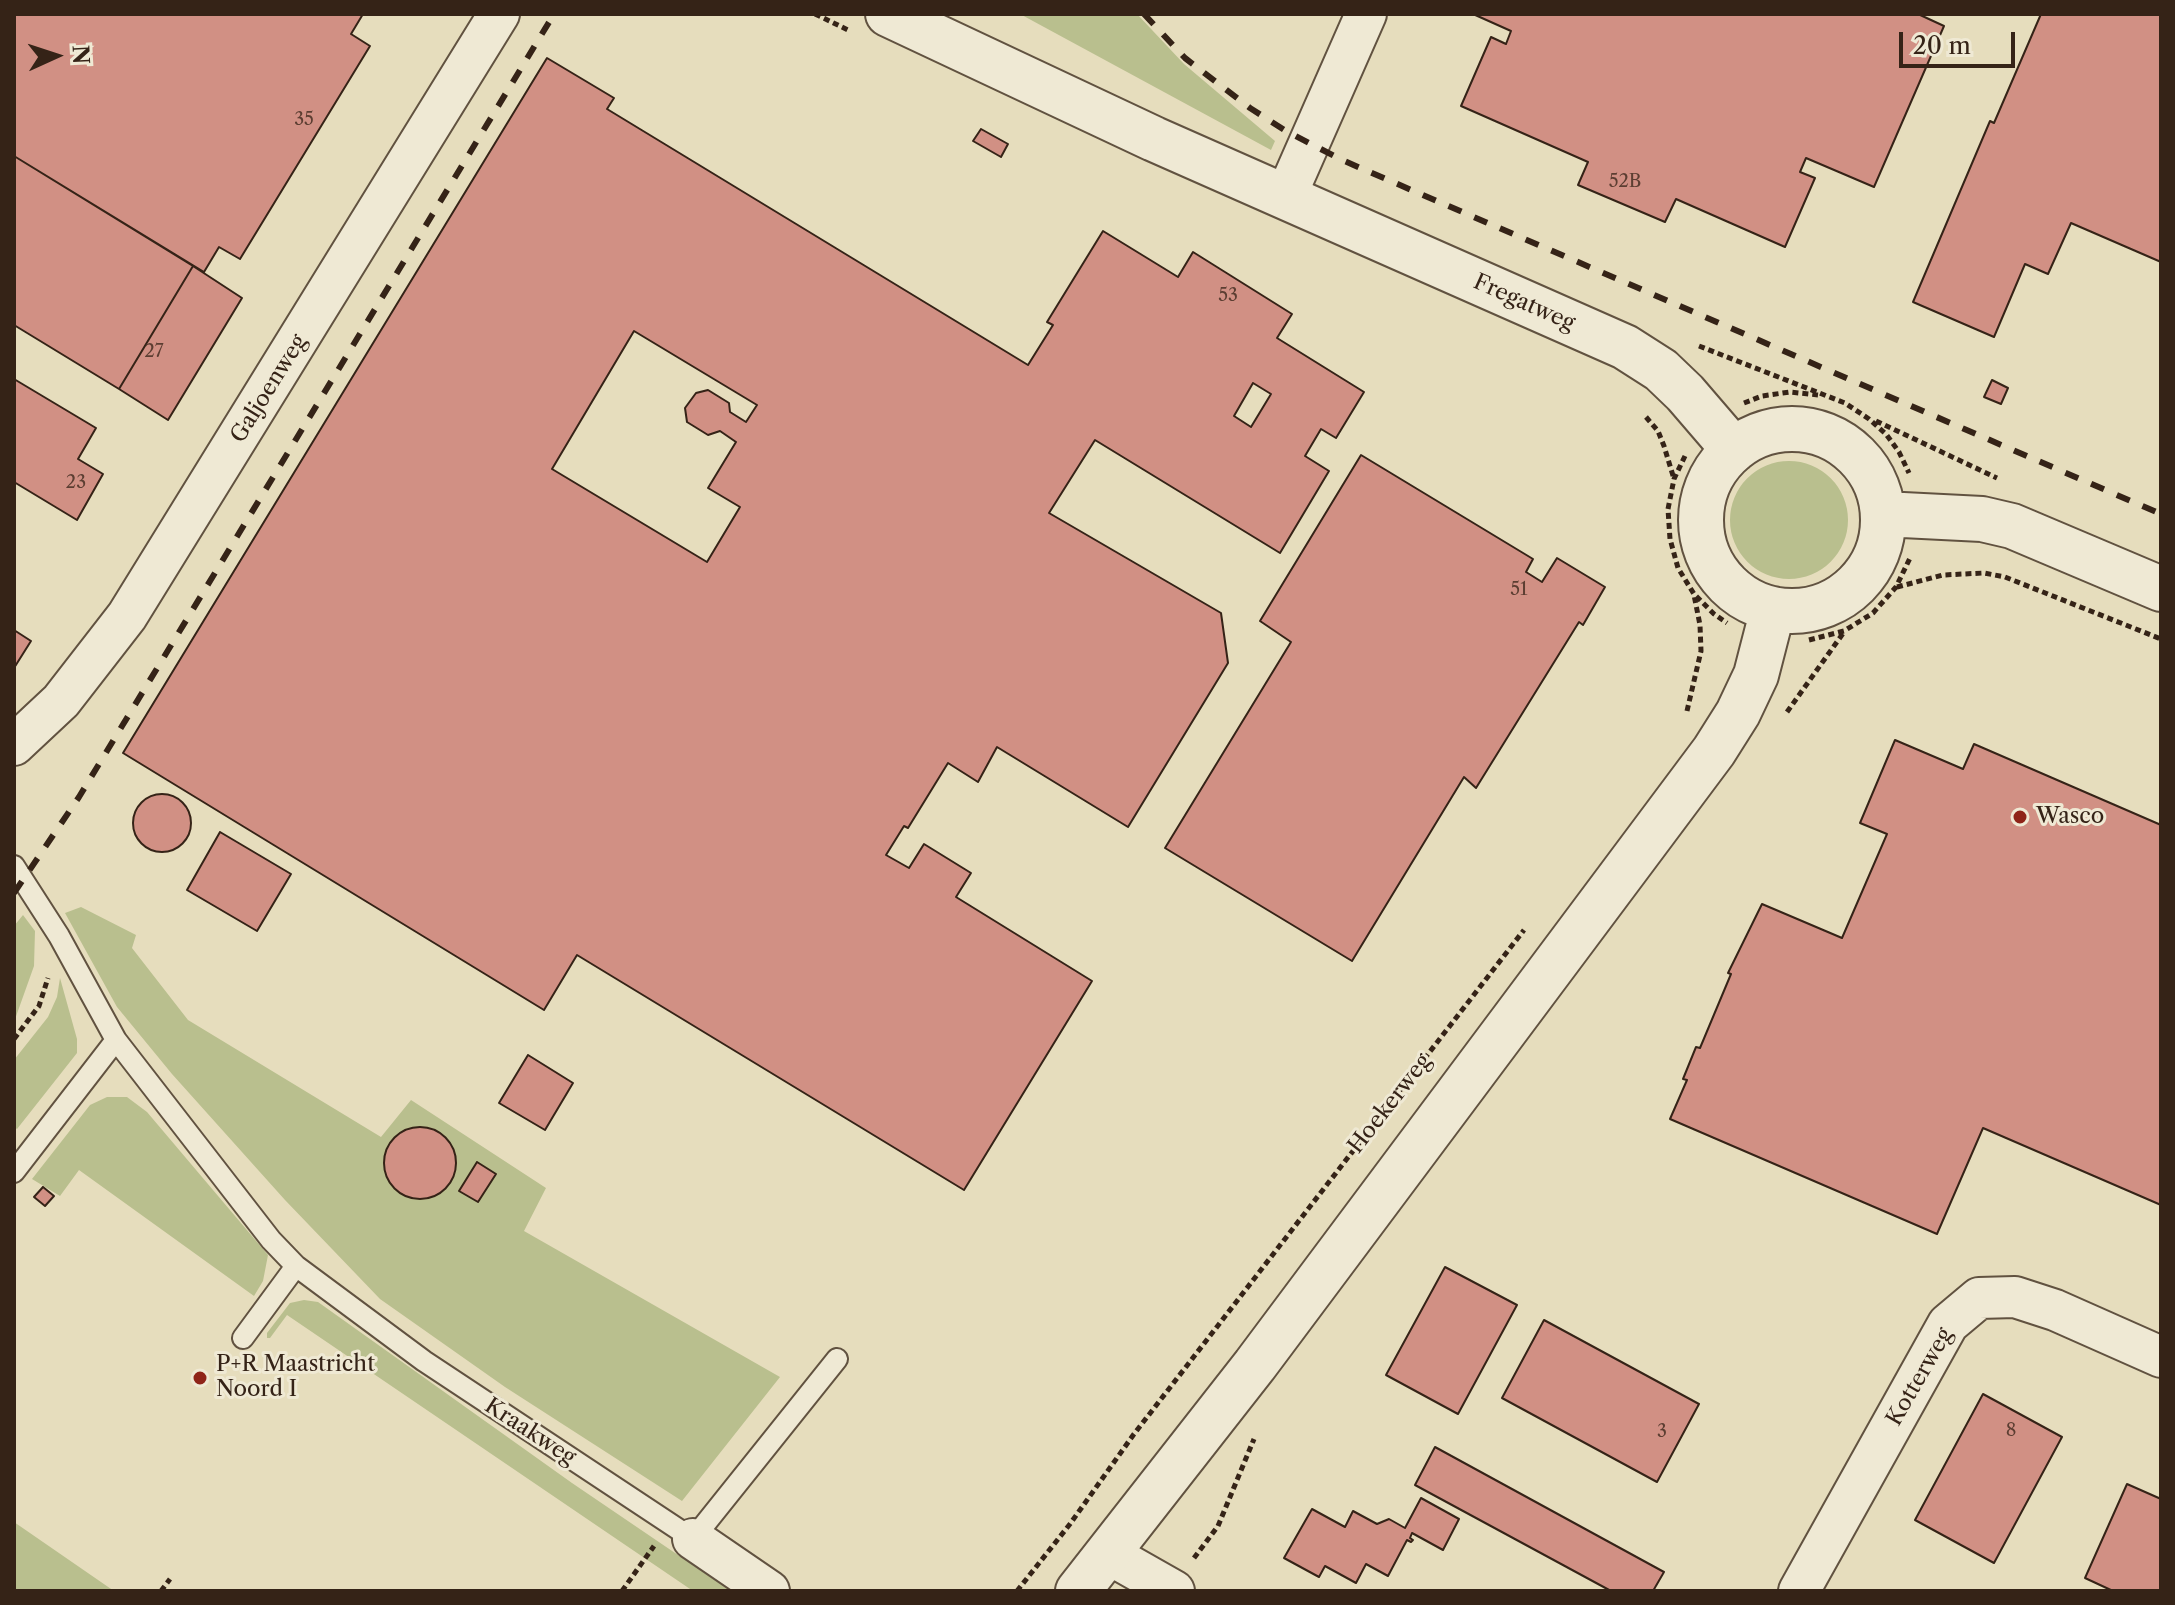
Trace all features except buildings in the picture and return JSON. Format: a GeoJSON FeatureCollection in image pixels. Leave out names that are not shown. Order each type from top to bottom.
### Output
{"type":"FeatureCollection","features":[{"type":"Feature","properties":{"kind":"street","name":"Galjoenweg"},"geometry":{"type":"LineString","coordinates":[[14,745],[61,701],[127,616],[499,14]]}},
{"type":"Feature","properties":{"kind":"street","name":"Fregatweg"},"geometry":{"type":"LineString","coordinates":[[888,14],[1285,198],[1625,347],[1661,370],[1723,436]]}},
{"type":"Feature","properties":{"kind":"street"},"geometry":{"type":"LineString","coordinates":[[1285,198],[1366,14]]}},
{"type":"Feature","properties":{"kind":"street"},"geometry":{"type":"LineString","coordinates":[[1769,624],[1726,582],[1710,559],[1702,533],[1701,514],[1708,487],[1721,463],[1723,436],[1751,439],[1779,430],[1809,430],[1828,436],[1846,446],[1866,468],[1879,495],[1900,514],[1982,519],[2012,526],[2161,589]]}},
{"type":"Feature","properties":{"kind":"street"},"geometry":{"type":"LineString","coordinates":[[1078,1591],[1255,1365],[1714,751],[1738,713],[1756,675],[1769,624],[1794,611],[1834,601],[1851,589],[1876,555],[1882,535],[1900,514]]}},
{"type":"Feature","properties":{"kind":"street","name":"Kotterweg"},"geometry":{"type":"LineString","coordinates":[[1799,1591],[1948,1324],[1979,1298],[2015,1297],[2055,1310],[2161,1357]]}},
{"type":"Feature","properties":{"kind":"street","name":"Kraakweg"},"geometry":{"type":"LineString","coordinates":[[681,1531],[769,1591]]}},
{"type":"Feature","properties":{"kind":"street"},"geometry":{"type":"LineString","coordinates":[[1107,1553],[1172,1590]]}},
{"type":"Feature","properties":{"kind":"lane","name":"Kraakweg"},"geometry":{"type":"LineString","coordinates":[[14,866],[59,936],[116,1040],[271,1240],[296,1266],[424,1361],[681,1531]]}},
{"type":"Feature","properties":{"kind":"lane"},"geometry":{"type":"LineString","coordinates":[[14,1172],[116,1040]]}},
{"type":"Feature","properties":{"kind":"lane"},"geometry":{"type":"LineString","coordinates":[[243,1338],[296,1266]]}},
{"type":"Feature","properties":{"kind":"lane"},"geometry":{"type":"LineString","coordinates":[[681,1531],[837,1359]]}},
{"type":"Feature","properties":{"kind":"path"},"geometry":{"type":"LineString","coordinates":[[1869,419],[1899,452],[1911,482],[1900,514],[1915,540],[1896,587],[1873,613],[1844,631],[1805,641],[1769,624],[1738,630],[1714,614],[1694,594],[1678,568],[1670,539],[1668,509],[1674,479],[1689,448],[1723,436],[1736,406],[1762,396],[1790,392],[1818,395],[1845,403],[1869,419],[1999,478]]}},
{"type":"Feature","properties":{"kind":"path"},"geometry":{"type":"LineString","coordinates":[[1896,587],[1962,572],[1994,575],[2161,639]]}},
{"type":"Feature","properties":{"kind":"path"},"geometry":{"type":"LineString","coordinates":[[1685,722],[1701,651],[1694,594]]}},
{"type":"Feature","properties":{"kind":"path","name":"Hoekerweg"},"geometry":{"type":"LineString","coordinates":[[1017,1591],[1070,1524],[1134,1434],[1530,922]]}},
{"type":"Feature","properties":{"kind":"path"},"geometry":{"type":"LineString","coordinates":[[14,1039],[39,1006],[59,936]]}},
{"type":"Feature","properties":{"kind":"path"},"geometry":{"type":"LineString","coordinates":[[1172,1590],[1218,1526],[1257,1430]]}},
{"type":"Feature","properties":{"kind":"path"},"geometry":{"type":"LineString","coordinates":[[622,1591],[681,1531]]}},
{"type":"Feature","properties":{"kind":"path"},"geometry":{"type":"LineString","coordinates":[[161,1591],[170,1579]]}},
{"type":"Feature","properties":{"kind":"green space"},"geometry":{"type":"Polygon","coordinates":[[[1020,14],[1137,14],[1184,64],[1275,141],[1271,150],[1020,14]]]}},
{"type":"Feature","properties":{"kind":"green space"},"geometry":{"type":"Polygon","coordinates":[[[1789,461],[1812,466],[1831,478],[1843,497],[1848,520],[1843,543],[1831,562],[1812,574],[1789,579],[1766,574],[1747,562],[1735,543],[1730,520],[1735,497],[1747,478],[1766,466],[1789,461]]]}},
{"type":"Feature","properties":{"kind":"green space"},"geometry":{"type":"Polygon","coordinates":[[[81,907],[136,935],[132,948],[188,1020],[381,1137],[411,1100],[546,1188],[524,1231],[780,1377],[682,1501],[505,1387],[380,1299],[285,1200],[172,1074],[117,1007],[65,913],[81,907]]]}},
{"type":"Feature","properties":{"kind":"green space"},"geometry":{"type":"Polygon","coordinates":[[[23,915],[35,931],[34,966],[14,1022],[14,926],[23,915]]]}},
{"type":"Feature","properties":{"kind":"green space"},"geometry":{"type":"Polygon","coordinates":[[[60,978],[77,1039],[77,1053],[17,1129],[14,1127],[14,1060],[48,1017],[57,997],[60,978]]]}},
{"type":"Feature","properties":{"kind":"green space"},"geometry":{"type":"Polygon","coordinates":[[[107,1097],[127,1097],[147,1112],[268,1255],[263,1281],[254,1296],[79,1170],[60,1196],[32,1179],[90,1105],[107,1097]]]}},
{"type":"Feature","properties":{"kind":"green space"},"geometry":{"type":"Polygon","coordinates":[[[304,1300],[318,1302],[572,1483],[731,1591],[693,1591],[287,1315],[267,1338],[267,1333],[290,1303],[304,1300]]]}},
{"type":"Feature","properties":{"kind":"green space"},"geometry":{"type":"Polygon","coordinates":[[[14,1522],[114,1591],[14,1591],[14,1522]]]}},
{"type":"Feature","properties":{"kind":"railway"},"geometry":{"type":"LineString","coordinates":[[14,893],[79,797],[554,14]]}},
{"type":"Feature","properties":{"kind":"railway"},"geometry":{"type":"LineString","coordinates":[[1144,14],[1185,58],[1250,108],[1342,160],[2161,514]]}},
{"type":"Feature","properties":{"kind":"place","name":"Wasco"},"geometry":{"type":"Point","coordinates":[2020,817]}},
{"type":"Feature","properties":{"kind":"place","name":"P+R Maastricht Noord I"},"geometry":{"type":"Point","coordinates":[200,1378]}}]}
